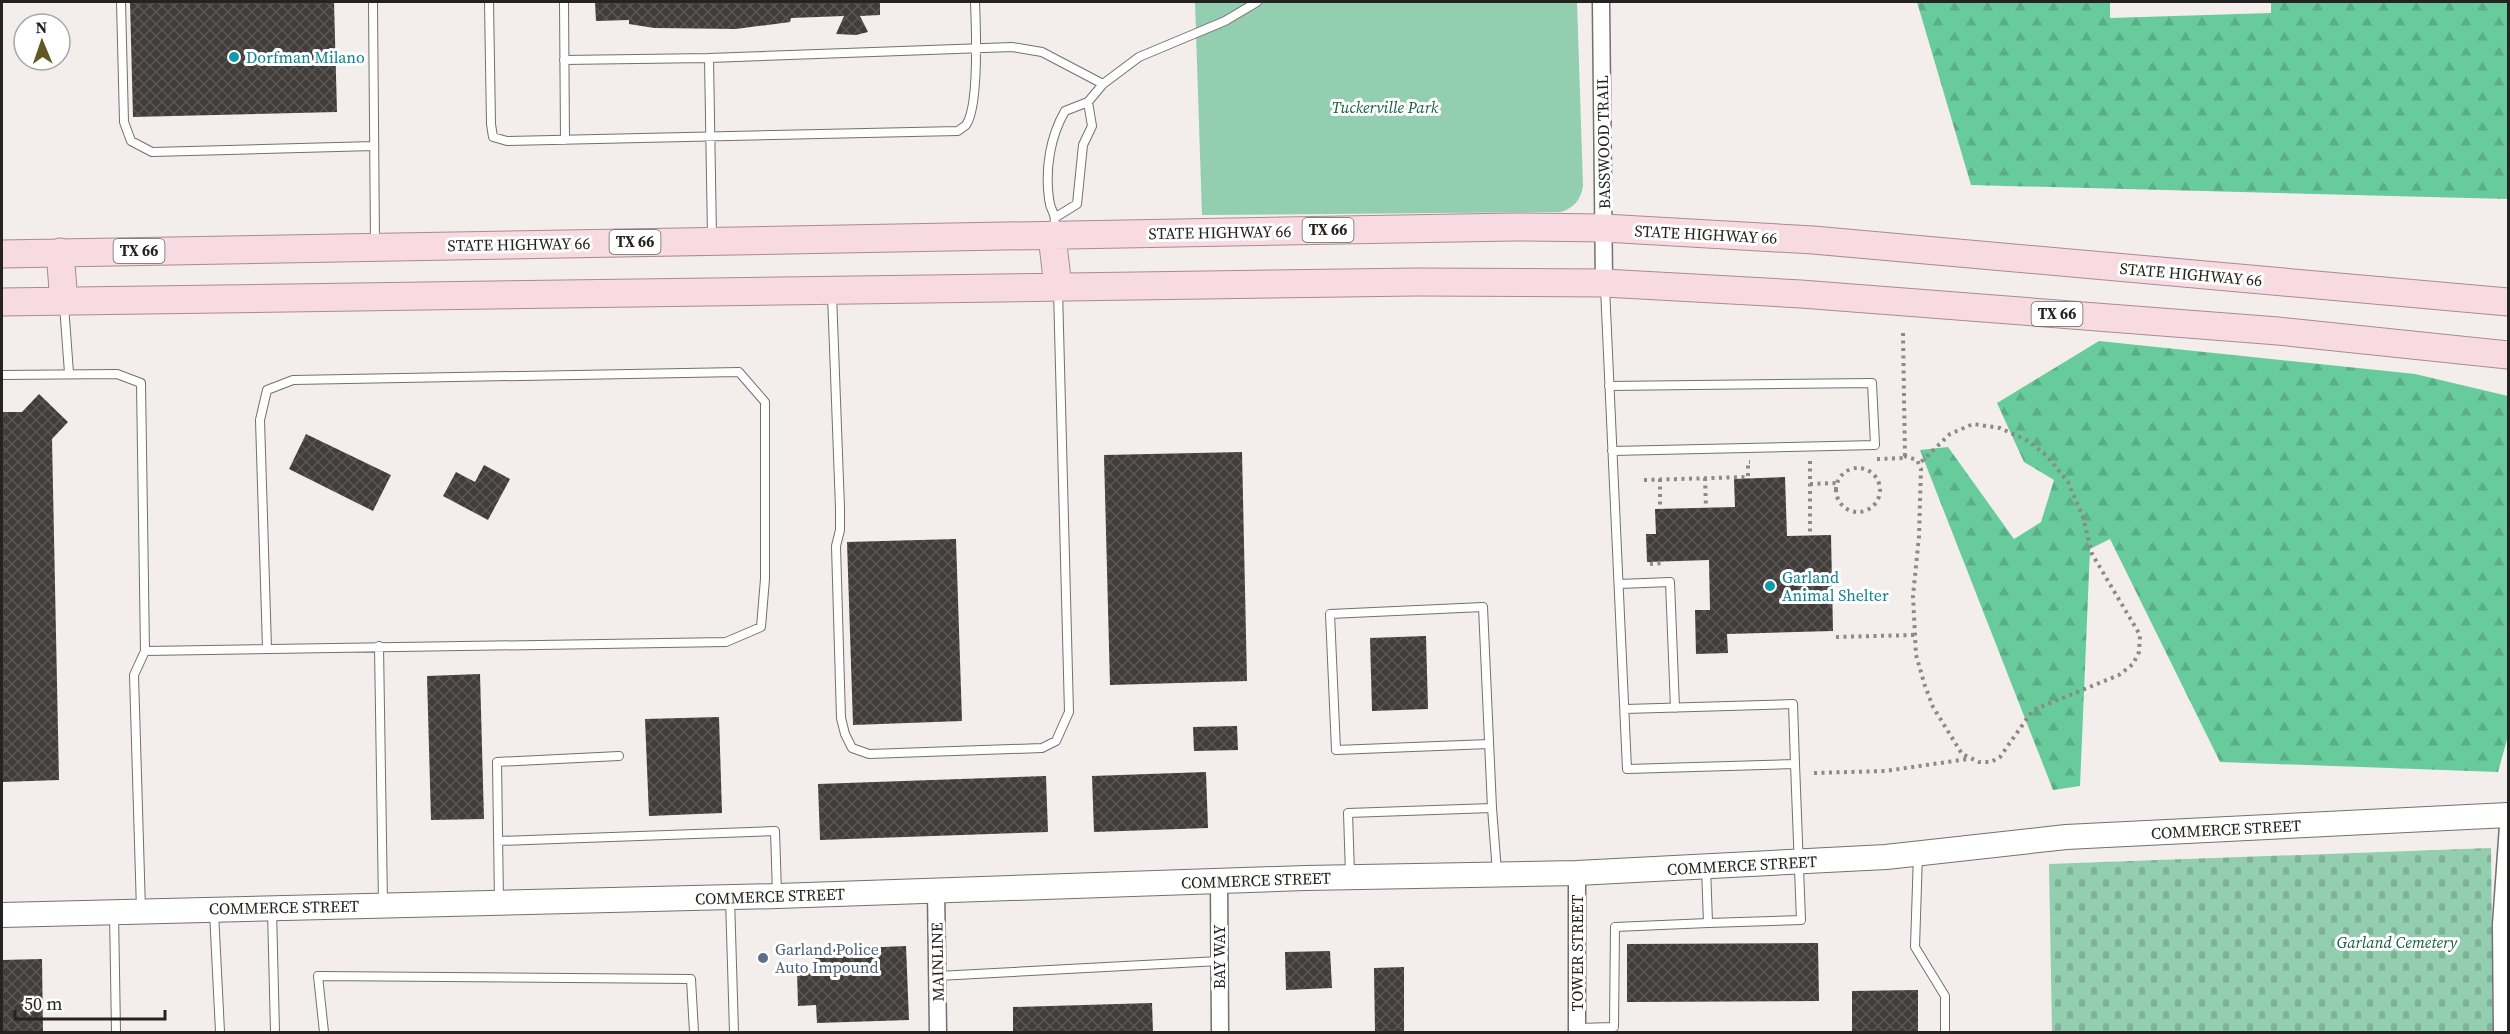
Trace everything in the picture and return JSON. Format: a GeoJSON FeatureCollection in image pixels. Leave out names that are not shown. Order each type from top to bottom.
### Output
{"type":"FeatureCollection","features":[{"type":"Feature","properties":{"kind":"main road","name":"STATE HIGHWAY 66"},"geometry":{"type":"LineString","coordinates":[[2,254],[712,241],[1054,226],[1515,226],[1604,228],[1813,240],[2508,302]]}},
{"type":"Feature","properties":{"kind":"main road"},"geometry":{"type":"LineString","coordinates":[[1054,226],[1058,287]]}},
{"type":"Feature","properties":{"kind":"main road"},"geometry":{"type":"LineString","coordinates":[[60,252],[64,302]]}},
{"type":"Feature","properties":{"kind":"main road","name":"TX 66"},"geometry":{"type":"LineString","coordinates":[[2,302],[1417,282],[1604,283],[1812,295],[2278,331],[2508,355]]}},
{"type":"Feature","properties":{"kind":"street","name":"BASSWOOD TRAIL"},"geometry":{"type":"LineString","coordinates":[[1601,2],[1604,283]]}},
{"type":"Feature","properties":{"kind":"street","name":"COMMERCE STREET"},"geometry":{"type":"LineString","coordinates":[[2,915],[1577,873],[1886,858],[2066,837],[2508,814]]}},
{"type":"Feature","properties":{"kind":"street"},"geometry":{"type":"LineString","coordinates":[[2502,1032],[2501,924],[2508,826]]}},
{"type":"Feature","properties":{"kind":"street","name":"TOWER STREET"},"geometry":{"type":"LineString","coordinates":[[1577,873],[1577,1030]]}},
{"type":"Feature","properties":{"kind":"street","name":"BAY WAY"},"geometry":{"type":"LineString","coordinates":[[1219,881],[1220,1032]]}},
{"type":"Feature","properties":{"kind":"street","name":"MAINLINE"},"geometry":{"type":"LineString","coordinates":[[936,891],[938,1032]]}},
{"type":"Feature","properties":{"kind":"lane"},"geometry":{"type":"LineString","coordinates":[[121,2],[124,122],[131,141],[152,152],[374,146]]}},
{"type":"Feature","properties":{"kind":"lane"},"geometry":{"type":"LineString","coordinates":[[373,2],[375,246]]}},
{"type":"Feature","properties":{"kind":"lane"},"geometry":{"type":"LineString","coordinates":[[489,2],[493,137],[507,141],[958,131],[966,126],[971,110],[977,49],[975,2]]}},
{"type":"Feature","properties":{"kind":"lane"},"geometry":{"type":"LineString","coordinates":[[564,2],[565,140]]}},
{"type":"Feature","properties":{"kind":"lane"},"geometry":{"type":"LineString","coordinates":[[1054,226],[1049,201],[1049,154],[1056,128],[1065,111],[1088,102],[1103,84],[1139,57],[1225,21],[1257,2]]}},
{"type":"Feature","properties":{"kind":"lane"},"geometry":{"type":"LineString","coordinates":[[564,60],[709,58],[1012,47],[1042,52],[1103,84]]}},
{"type":"Feature","properties":{"kind":"lane"},"geometry":{"type":"LineString","coordinates":[[709,58],[712,241]]}},
{"type":"Feature","properties":{"kind":"lane"},"geometry":{"type":"LineString","coordinates":[[1054,226],[1077,204],[1083,145],[1092,126],[1088,102]]}},
{"type":"Feature","properties":{"kind":"lane"},"geometry":{"type":"LineString","coordinates":[[1604,283],[1628,769],[1795,764]]}},
{"type":"Feature","properties":{"kind":"lane"},"geometry":{"type":"LineString","coordinates":[[832,290],[840,508],[840,530],[836,546],[841,718],[852,748],[869,754],[1042,748],[1056,741],[1070,712],[1058,287]]}},
{"type":"Feature","properties":{"kind":"lane"},"geometry":{"type":"LineString","coordinates":[[64,302],[69,373]]}},
{"type":"Feature","properties":{"kind":"lane"},"geometry":{"type":"LineString","coordinates":[[145,651],[726,642],[761,627],[765,579],[765,402],[739,372],[293,380],[267,390],[260,420],[267,648]]}},
{"type":"Feature","properties":{"kind":"lane"},"geometry":{"type":"LineString","coordinates":[[2,375],[117,374],[141,383],[145,651],[134,675],[141,910]]}},
{"type":"Feature","properties":{"kind":"lane"},"geometry":{"type":"LineString","coordinates":[[1609,386],[1872,383],[1875,445],[1612,451]]}},
{"type":"Feature","properties":{"kind":"lane"},"geometry":{"type":"LineString","coordinates":[[1619,584],[1670,582],[1675,708]]}},
{"type":"Feature","properties":{"kind":"lane"},"geometry":{"type":"LineString","coordinates":[[1489,744],[1336,750],[1330,614],[1483,607],[1497,874]]}},
{"type":"Feature","properties":{"kind":"lane"},"geometry":{"type":"LineString","coordinates":[[379,646],[383,905]]}},
{"type":"Feature","properties":{"kind":"lane"},"geometry":{"type":"LineString","coordinates":[[1577,1030],[1614,1027],[1615,927],[1802,920],[1792,704],[1624,709]]}},
{"type":"Feature","properties":{"kind":"lane"},"geometry":{"type":"LineString","coordinates":[[499,902],[497,762],[619,756]]}},
{"type":"Feature","properties":{"kind":"lane"},"geometry":{"type":"LineString","coordinates":[[1350,878],[1348,813],[1492,808]]}},
{"type":"Feature","properties":{"kind":"lane"},"geometry":{"type":"LineString","coordinates":[[498,841],[775,831],[778,896]]}},
{"type":"Feature","properties":{"kind":"lane"},"geometry":{"type":"LineString","coordinates":[[1918,854],[1915,947],[1945,996],[1945,1032]]}},
{"type":"Feature","properties":{"kind":"lane"},"geometry":{"type":"LineString","coordinates":[[1706,866],[1708,923]]}},
{"type":"Feature","properties":{"kind":"lane"},"geometry":{"type":"LineString","coordinates":[[730,897],[734,1032]]}},
{"type":"Feature","properties":{"kind":"lane"},"geometry":{"type":"LineString","coordinates":[[272,908],[275,1032]]}},
{"type":"Feature","properties":{"kind":"lane"},"geometry":{"type":"LineString","coordinates":[[214,909],[220,1032]]}},
{"type":"Feature","properties":{"kind":"lane"},"geometry":{"type":"LineString","coordinates":[[114,911],[116,1032]]}},
{"type":"Feature","properties":{"kind":"lane"},"geometry":{"type":"LineString","coordinates":[[938,976],[1220,961]]}},
{"type":"Feature","properties":{"kind":"lane"},"geometry":{"type":"LineString","coordinates":[[324,1032],[318,976],[691,979],[694,1032]]}},
{"type":"Feature","properties":{"kind":"path"},"geometry":{"type":"LineString","coordinates":[[1973,423],[2000,428],[2028,441],[2046,455],[2068,482],[2083,517],[2092,554],[2140,635],[2139,652],[2133,664],[2119,675],[2032,710],[2000,757],[1991,762],[1979,762],[1962,754],[1933,707],[1924,686],[1916,655],[1913,596],[1919,536],[1920,463],[1950,434],[1973,423]]}},
{"type":"Feature","properties":{"kind":"path"},"geometry":{"type":"LineString","coordinates":[[1904,456],[1920,463]]}},
{"type":"Feature","properties":{"kind":"path"},"geometry":{"type":"LineString","coordinates":[[1809,461],[1810,535]]}},
{"type":"Feature","properties":{"kind":"path"},"geometry":{"type":"LineString","coordinates":[[1852,468],[1867,469],[1878,479],[1880,494],[1873,506],[1860,512],[1852,511],[1840,504],[1835,490],[1836,483],[1839,476],[1852,468]]}},
{"type":"Feature","properties":{"kind":"path"},"geometry":{"type":"LineString","coordinates":[[1644,480],[1738,477]]}},
{"type":"Feature","properties":{"kind":"path"},"geometry":{"type":"LineString","coordinates":[[1705,478],[1706,508]]}},
{"type":"Feature","properties":{"kind":"path"},"geometry":{"type":"LineString","coordinates":[[1660,479],[1660,509]]}},
{"type":"Feature","properties":{"kind":"path"},"geometry":{"type":"LineString","coordinates":[[1810,484],[1836,483]]}},
{"type":"Feature","properties":{"kind":"path"},"geometry":{"type":"LineString","coordinates":[[1650,564],[1664,563]]}},
{"type":"Feature","properties":{"kind":"path"},"geometry":{"type":"LineString","coordinates":[[1836,637],[1915,635]]}},
{"type":"Feature","properties":{"kind":"path"},"geometry":{"type":"LineString","coordinates":[[1814,773],[1885,771],[1970,759]]}},
{"type":"Feature","properties":{"kind":"green space","name":"Tuckerville Park"},"geometry":{"type":"Polygon","coordinates":[[[1195,2],[1577,2],[1583,186],[1579,199],[1570,208],[1561,212],[1202,215],[1195,2]]]}},
{"type":"Feature","properties":{"kind":"green space"},"geometry":{"type":"Polygon","coordinates":[[[1917,2],[2110,2],[2110,18],[2271,13],[2271,2],[2508,2],[2508,199],[1971,185],[1917,2]]]}},
{"type":"Feature","properties":{"kind":"green space"},"geometry":{"type":"Polygon","coordinates":[[[2099,341],[2415,374],[2508,396],[2508,736],[2498,772],[2220,762],[2110,539],[2090,549],[2080,786],[2053,790],[1920,450],[1948,447],[2014,539],[2041,522],[2054,480],[2024,462],[1997,403],[2099,341]]]}},
{"type":"Feature","properties":{"kind":"green space","name":"Garland Cemetery"},"geometry":{"type":"Polygon","coordinates":[[[2491,848],[2493,1032],[2052,1032],[2049,864],[2491,848]]]}},
{"type":"Feature","properties":{"kind":"building","name":"Dorfman Milano"},"geometry":{"type":"Polygon","coordinates":[[[130,2],[334,2],[337,112],[133,117],[130,2]]]}},
{"type":"Feature","properties":{"kind":"building"},"geometry":{"type":"Polygon","coordinates":[[[880,2],[880,15],[860,16],[868,32],[856,35],[836,34],[844,16],[791,18],[790,22],[736,29],[654,28],[629,24],[629,20],[596,21],[595,3],[880,2]]]}},
{"type":"Feature","properties":{"kind":"building"},"geometry":{"type":"Polygon","coordinates":[[[39,394],[68,422],[52,439],[59,780],[2,782],[2,412],[22,412],[39,394]]]}},
{"type":"Feature","properties":{"kind":"building"},"geometry":{"type":"Polygon","coordinates":[[[306,434],[391,475],[373,511],[289,469],[306,434]]]}},
{"type":"Feature","properties":{"kind":"building"},"geometry":{"type":"Polygon","coordinates":[[[1242,452],[1247,681],[1110,685],[1104,455],[1242,452]]]}},
{"type":"Feature","properties":{"kind":"building"},"geometry":{"type":"Polygon","coordinates":[[[484,465],[510,479],[488,520],[443,496],[456,472],[475,482],[484,465]]]}},
{"type":"Feature","properties":{"kind":"building","name":"Garland Animal Shelter"},"geometry":{"type":"Polygon","coordinates":[[[1785,477],[1787,536],[1831,535],[1833,631],[1727,634],[1728,653],[1696,654],[1695,610],[1710,610],[1709,560],[1647,562],[1646,534],[1656,534],[1655,509],[1735,507],[1734,479],[1785,477]]]}},
{"type":"Feature","properties":{"kind":"building"},"geometry":{"type":"Polygon","coordinates":[[[956,539],[962,721],[853,725],[847,542],[956,539]]]}},
{"type":"Feature","properties":{"kind":"building"},"geometry":{"type":"Polygon","coordinates":[[[1426,636],[1428,709],[1372,711],[1370,638],[1426,636]]]}},
{"type":"Feature","properties":{"kind":"building"},"geometry":{"type":"Polygon","coordinates":[[[480,674],[484,819],[431,820],[427,676],[480,674]]]}},
{"type":"Feature","properties":{"kind":"building"},"geometry":{"type":"Polygon","coordinates":[[[719,717],[722,813],[649,816],[645,719],[719,717]]]}},
{"type":"Feature","properties":{"kind":"building"},"geometry":{"type":"Polygon","coordinates":[[[1237,726],[1238,750],[1194,751],[1193,727],[1237,726]]]}},
{"type":"Feature","properties":{"kind":"building"},"geometry":{"type":"Polygon","coordinates":[[[1206,772],[1208,828],[1094,832],[1092,776],[1206,772]]]}},
{"type":"Feature","properties":{"kind":"building"},"geometry":{"type":"Polygon","coordinates":[[[1046,776],[1048,832],[820,840],[818,784],[1046,776]]]}},
{"type":"Feature","properties":{"kind":"building"},"geometry":{"type":"Polygon","coordinates":[[[1818,943],[1819,1001],[1627,1002],[1627,944],[1818,943]]]}},
{"type":"Feature","properties":{"kind":"building"},"geometry":{"type":"Polygon","coordinates":[[[906,946],[909,1020],[817,1023],[816,1005],[798,1006],[797,970],[816,969],[815,950],[906,946]]]}},
{"type":"Feature","properties":{"kind":"building"},"geometry":{"type":"Polygon","coordinates":[[[1330,951],[1332,988],[1286,990],[1285,952],[1330,951]]]}},
{"type":"Feature","properties":{"kind":"building"},"geometry":{"type":"Polygon","coordinates":[[[42,959],[43,1032],[2,1032],[2,960],[42,959]]]}},
{"type":"Feature","properties":{"kind":"building"},"geometry":{"type":"Polygon","coordinates":[[[1404,967],[1404,1032],[1375,1032],[1374,968],[1404,967]]]}},
{"type":"Feature","properties":{"kind":"building"},"geometry":{"type":"Polygon","coordinates":[[[1918,990],[1918,1032],[1852,1032],[1852,991],[1918,990]]]}},
{"type":"Feature","properties":{"kind":"building"},"geometry":{"type":"Polygon","coordinates":[[[1152,1003],[1153,1032],[1013,1032],[1013,1007],[1152,1003]]]}},
{"type":"Feature","properties":{"kind":"place","name":"Dorfman Milano"},"geometry":{"type":"Point","coordinates":[234,57]}},
{"type":"Feature","properties":{"kind":"place","name":"Garland Animal Shelter"},"geometry":{"type":"Point","coordinates":[1770,586]}},
{"type":"Feature","properties":{"kind":"place","name":"Garland Police Auto Impound"},"geometry":{"type":"Point","coordinates":[763,958]}}]}
